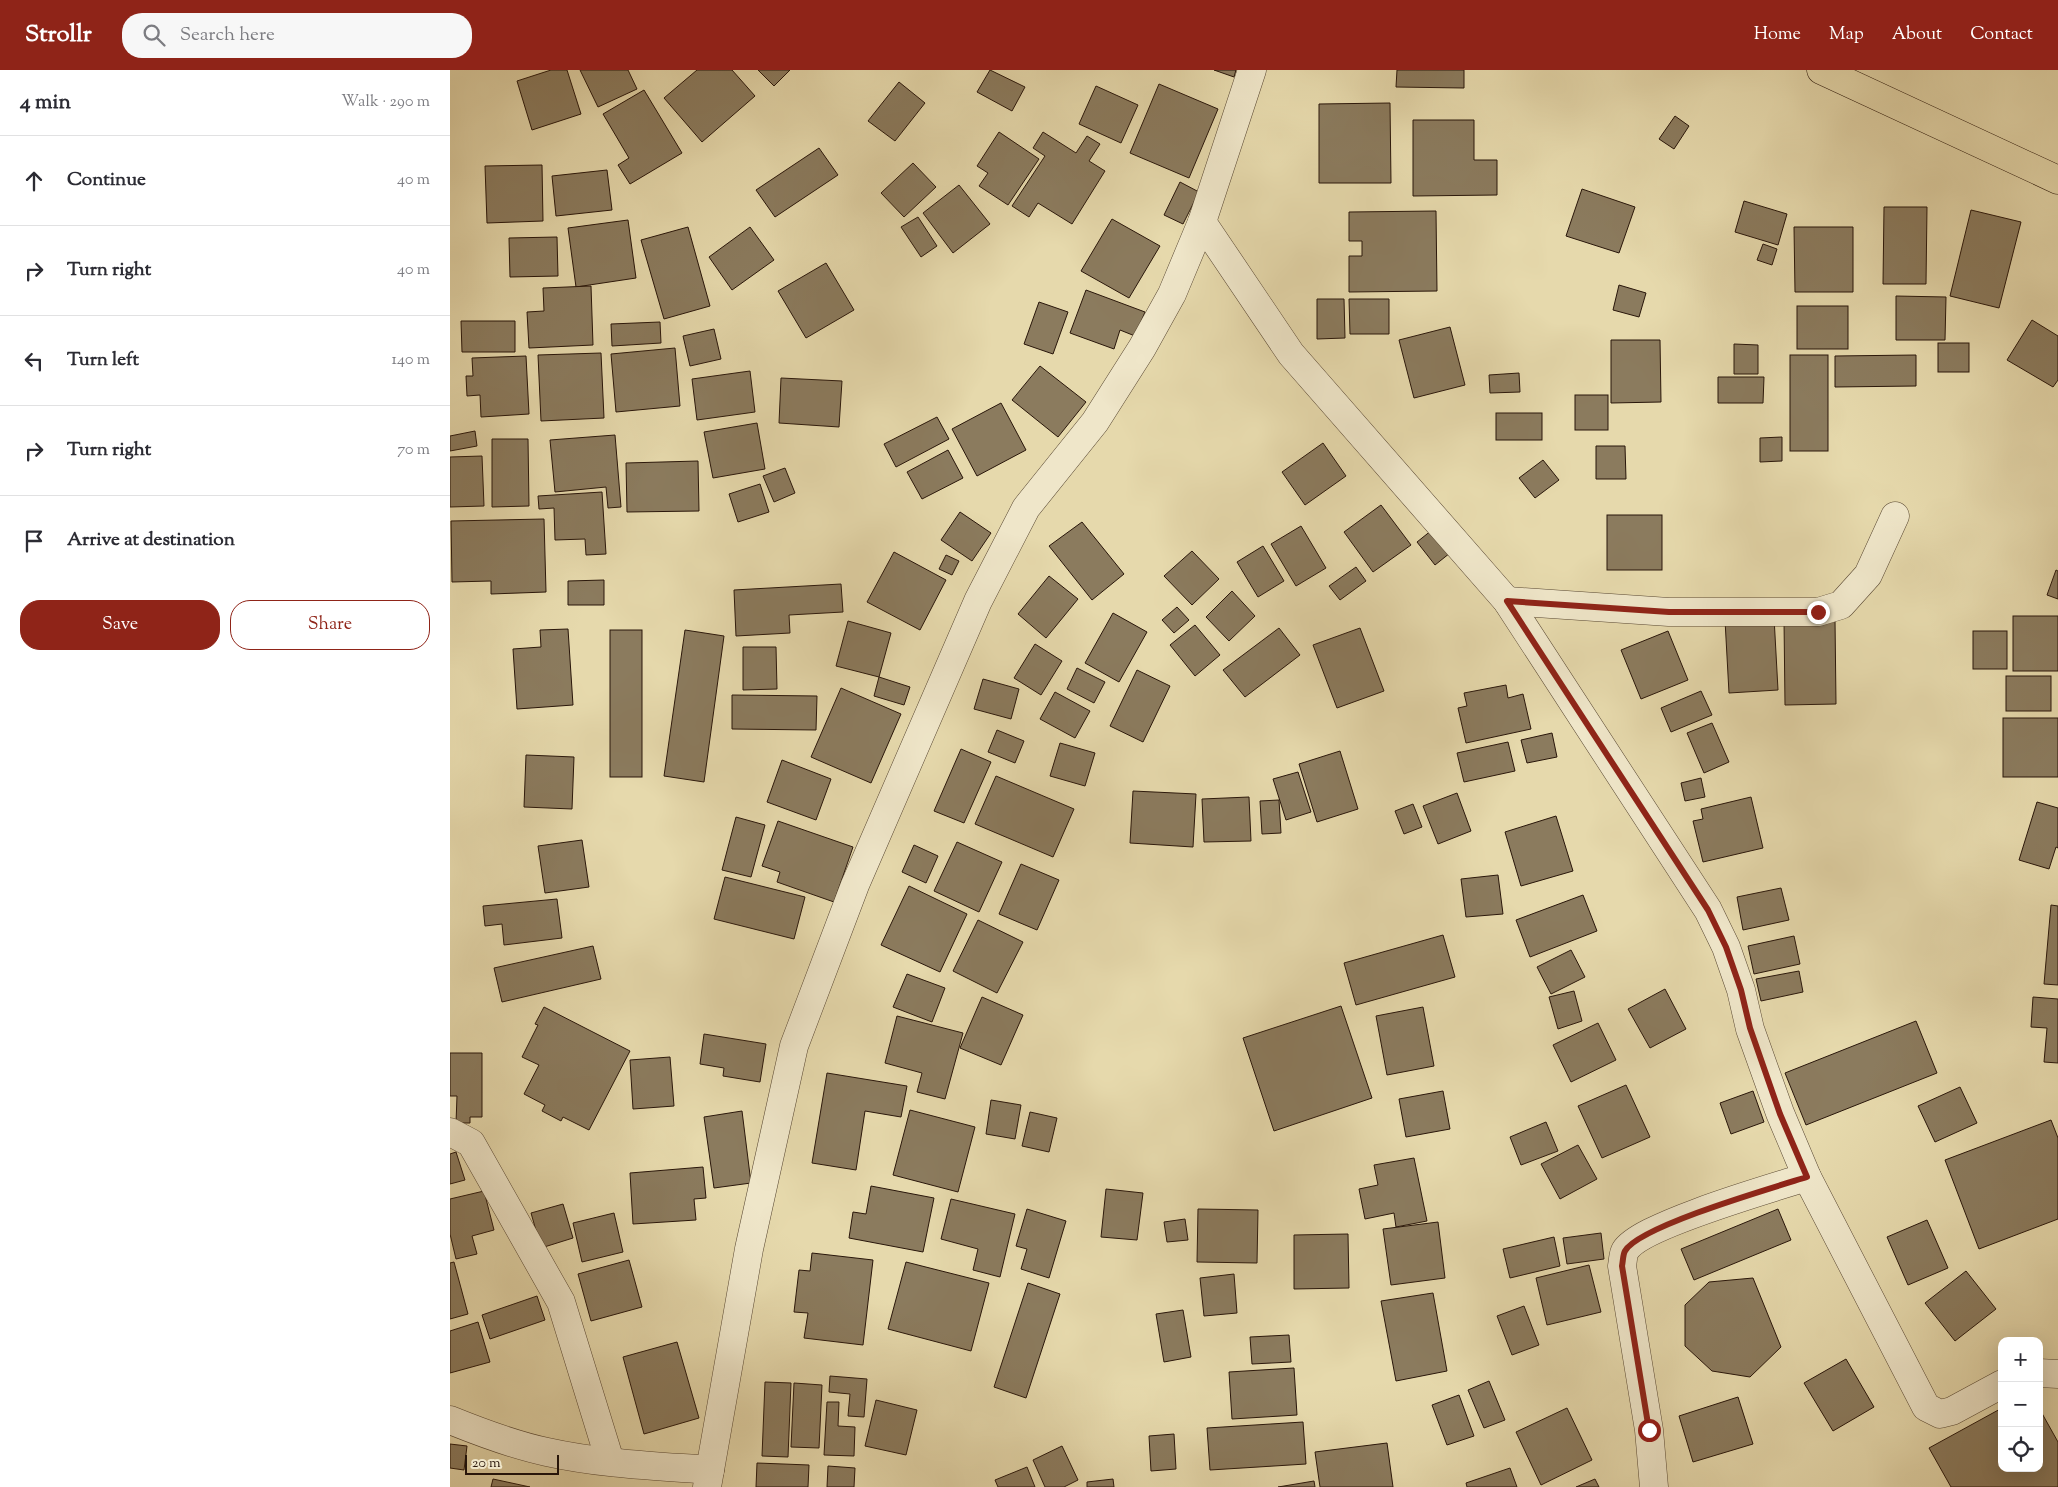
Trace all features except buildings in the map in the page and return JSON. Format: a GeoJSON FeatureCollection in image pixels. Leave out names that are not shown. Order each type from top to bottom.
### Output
{"type":"FeatureCollection","features":[{"type":"Feature","properties":{"kind":"main road"},"geometry":{"type":"LineString","coordinates":[[1821,70],[2058,180]]}},
{"type":"Feature","properties":{"kind":"street"},"geometry":{"type":"LineString","coordinates":[[450,1420],[496,1438],[548,1452],[709,1479],[749,1249],[794,1046],[852,894],[978,601],[1022,516],[1095,422],[1142,348],[1172,294],[1202,222],[1252,70]]}},
{"type":"Feature","properties":{"kind":"street"},"geometry":{"type":"LineString","coordinates":[[1202,222],[1291,354],[1507,601],[1708,910],[1726,947],[1741,990],[1750,1028],[1780,1114],[1807,1177],[1926,1407],[1940,1414],[1952,1411],[1998,1386]]}},
{"type":"Feature","properties":{"kind":"street"},"geometry":{"type":"LineString","coordinates":[[1507,601],[1669,612],[1818,612],[1841,605],[1868,575],[1895,516]]}},
{"type":"Feature","properties":{"kind":"street"},"geometry":{"type":"LineString","coordinates":[[450,1132],[471,1143],[560,1302],[610,1462]]}},
{"type":"Feature","properties":{"kind":"street"},"geometry":{"type":"LineString","coordinates":[[1654,1487],[1649,1430],[1622,1266],[1625,1251],[1639,1238],[1713,1206],[1807,1177]]}},
{"type":"Feature","properties":{"kind":"street"},"geometry":{"type":"LineString","coordinates":[[2043,1373],[2058,1374]]}},
{"type":"Feature","properties":{"kind":"route"},"geometry":{"type":"LineString","coordinates":[[1649,1430],[1622,1266],[1625,1251],[1639,1238],[1713,1206],[1807,1177],[1780,1114],[1750,1028],[1741,990],[1726,947],[1708,910],[1507,601],[1669,612],[1818,612]]}}]}
